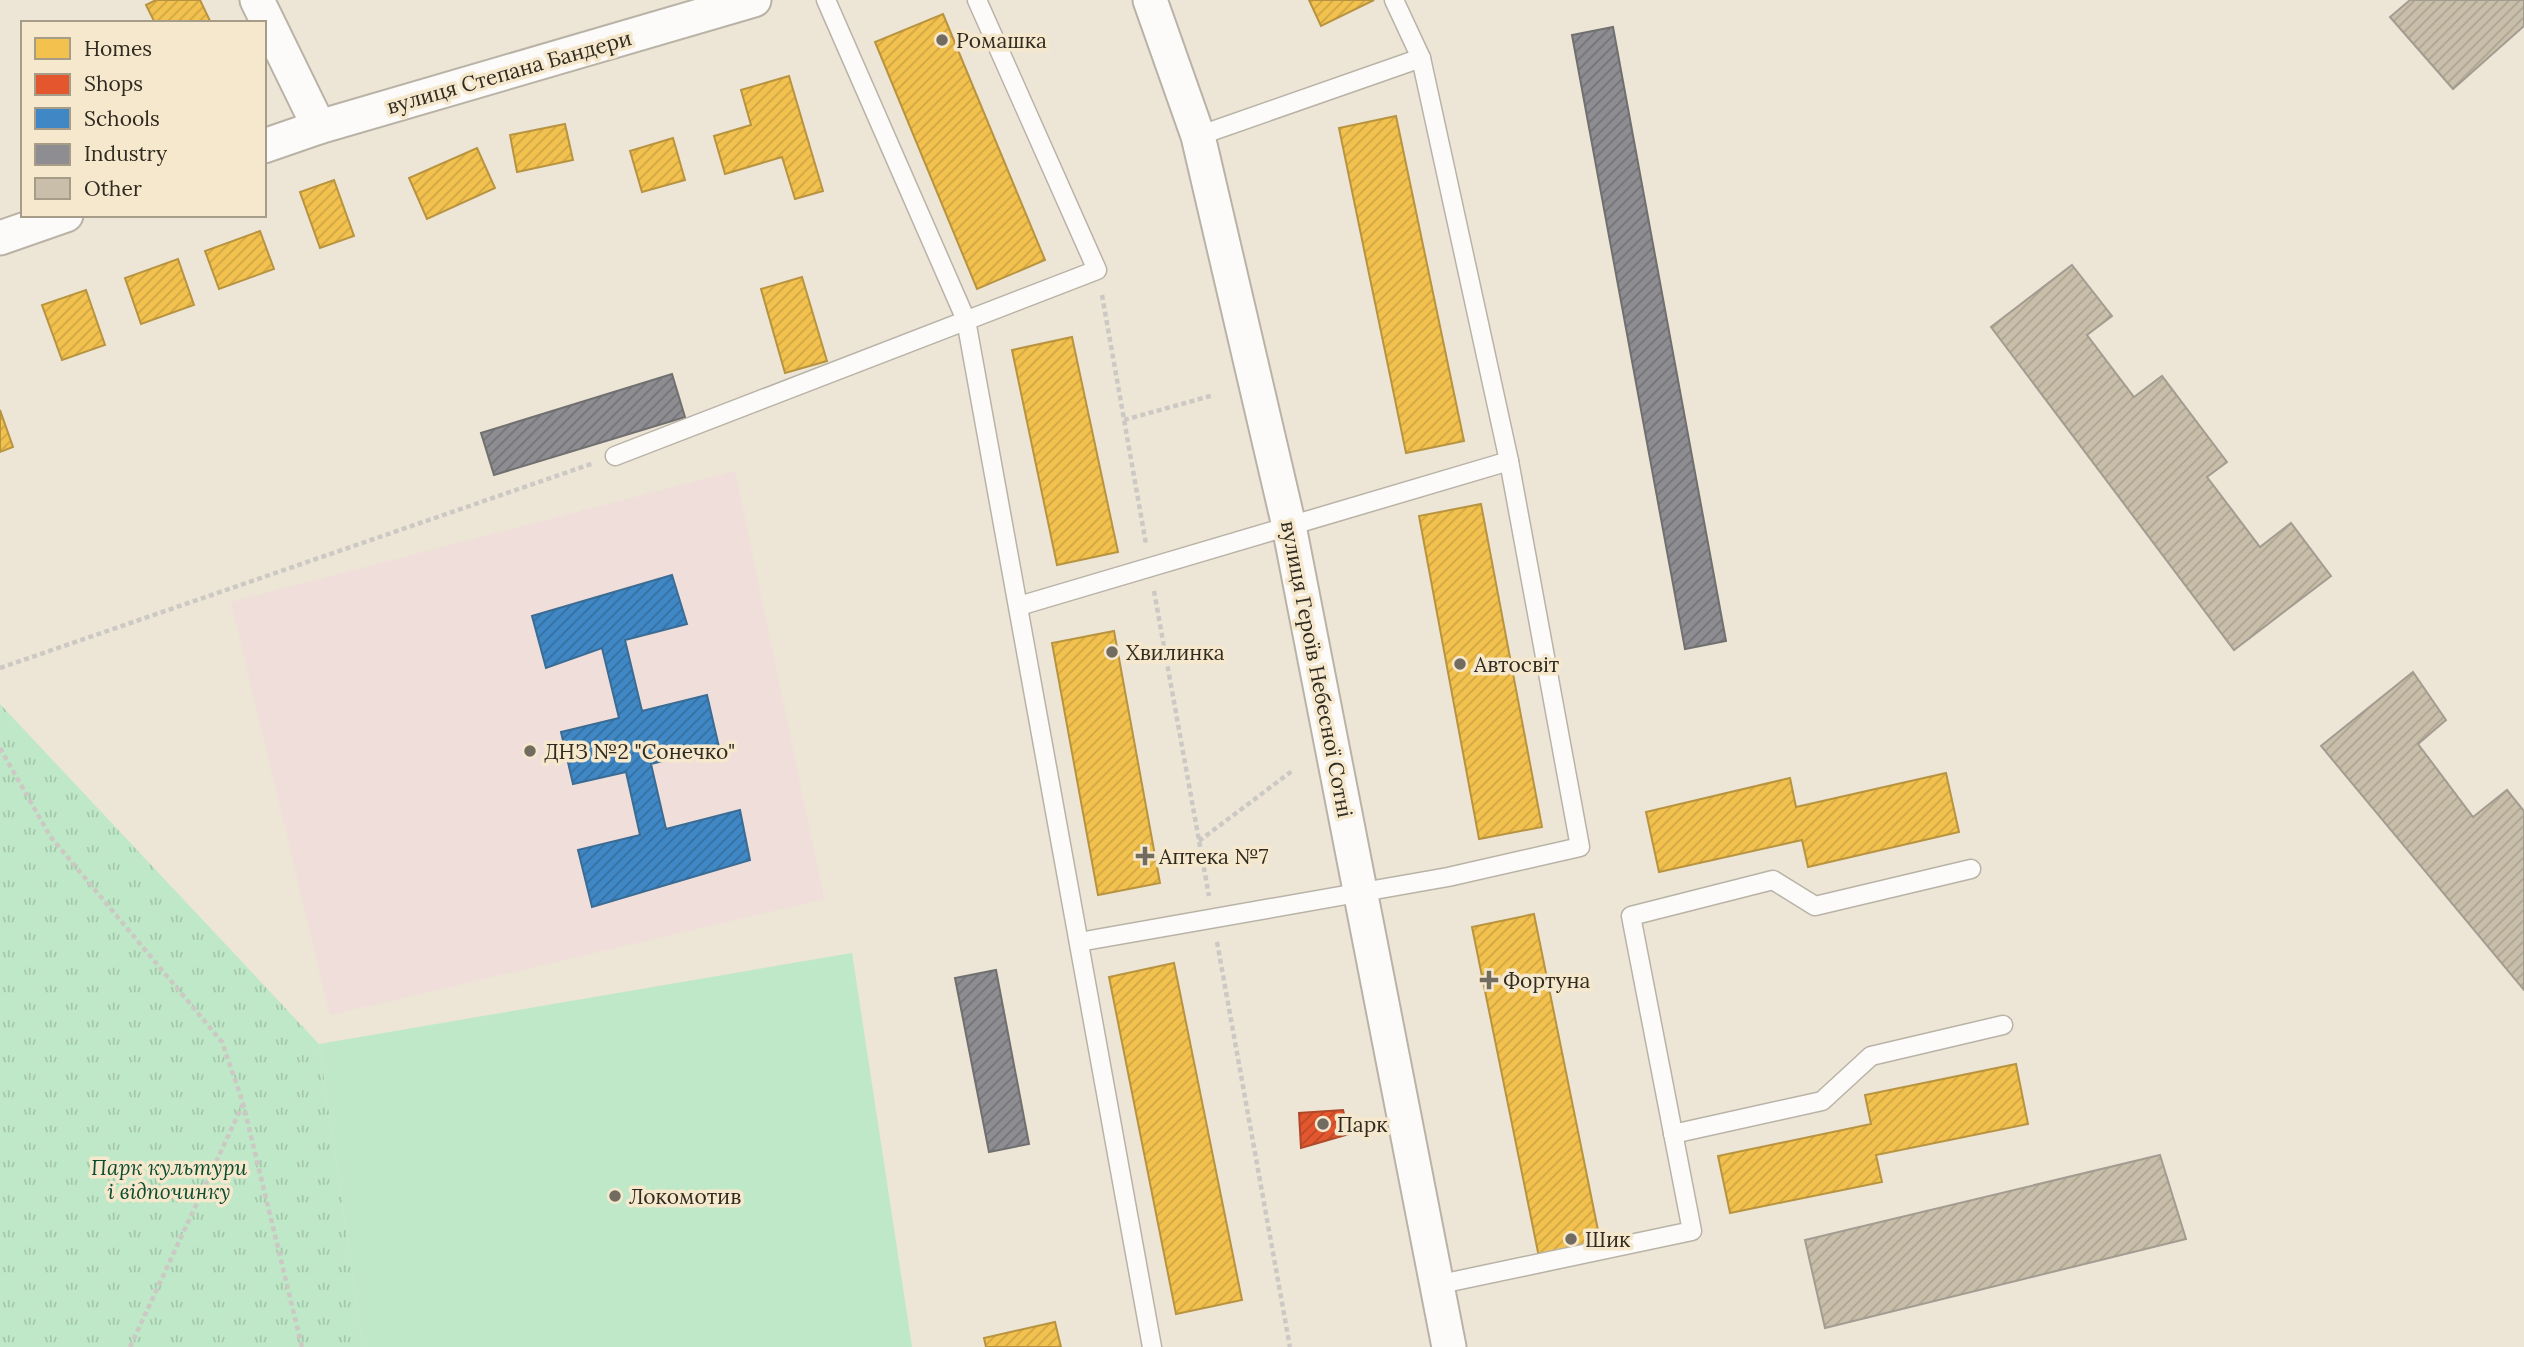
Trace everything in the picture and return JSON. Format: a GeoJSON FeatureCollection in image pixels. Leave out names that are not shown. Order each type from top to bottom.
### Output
{"type":"FeatureCollection","features":[{"type":"Feature","properties":{"kind":"street"},"geometry":{"type":"LineString","coordinates":[[257,0],[319,127]]}},
{"type":"Feature","properties":{"kind":"street","name":"вулиця Степана Бандери"},"geometry":{"type":"LineString","coordinates":[[266,145],[319,127],[754,0]]}},
{"type":"Feature","properties":{"kind":"street","name":"вулиця Героїв Небесної Сотні"},"geometry":{"type":"LineString","coordinates":[[1150,0],[1198,136],[1289,526],[1449,1347]]}},
{"type":"Feature","properties":{"kind":"street"},"geometry":{"type":"LineString","coordinates":[[0,238],[60,217]]}},
{"type":"Feature","properties":{"kind":"lane"},"geometry":{"type":"LineString","coordinates":[[826,0],[966,320],[1152,1347]]}},
{"type":"Feature","properties":{"kind":"lane"},"geometry":{"type":"LineString","coordinates":[[615,456],[1097,270],[977,0]]}},
{"type":"Feature","properties":{"kind":"lane"},"geometry":{"type":"LineString","coordinates":[[1079,942],[1448,877],[1580,847],[1509,461],[1421,58],[1394,0]]}},
{"type":"Feature","properties":{"kind":"lane"},"geometry":{"type":"LineString","coordinates":[[1198,136],[1421,58]]}},
{"type":"Feature","properties":{"kind":"lane"},"geometry":{"type":"LineString","coordinates":[[1019,606],[1509,461]]}},
{"type":"Feature","properties":{"kind":"lane"},"geometry":{"type":"LineString","coordinates":[[1436,1285],[1692,1231],[1630,916],[1773,880],[1815,906],[1971,869]]}},
{"type":"Feature","properties":{"kind":"lane"},"geometry":{"type":"LineString","coordinates":[[1673,1134],[1822,1101],[1871,1056],[2003,1024]]}},
{"type":"Feature","properties":{"kind":"path"},"geometry":{"type":"LineString","coordinates":[[1097,270],[1290,1347]]}},
{"type":"Feature","properties":{"kind":"path"},"geometry":{"type":"LineString","coordinates":[[1124,420],[1214,395]]}},
{"type":"Feature","properties":{"kind":"path"},"geometry":{"type":"LineString","coordinates":[[0,668],[615,456]]}},
{"type":"Feature","properties":{"kind":"path"},"geometry":{"type":"LineString","coordinates":[[0,748],[50,836],[222,1042],[243,1103],[302,1347]]}},
{"type":"Feature","properties":{"kind":"path"},"geometry":{"type":"LineString","coordinates":[[1199,841],[1292,771]]}},
{"type":"Feature","properties":{"kind":"path"},"geometry":{"type":"LineString","coordinates":[[130,1347],[243,1103]]}},
{"type":"Feature","properties":{"kind":"shaded area","name":"ДНЗ №2 \"Сонечко\""},"geometry":{"type":"Polygon","coordinates":[[[735,471],[824,899],[330,1015],[231,602],[735,471]]]}},
{"type":"Feature","properties":{"kind":"green space","name":"Парк культури і відпочинку"},"geometry":{"type":"Polygon","coordinates":[[[0,704],[319,1044],[363,1347],[0,1347],[0,704]]]}},
{"type":"Feature","properties":{"kind":"green space","name":"Локомотив"},"geometry":{"type":"Polygon","coordinates":[[[852,953],[912,1347],[363,1347],[319,1044],[852,953]]]}},
{"type":"Feature","properties":{"kind":"building: Homes"},"geometry":{"type":"Polygon","coordinates":[[[156,0],[200,0],[210,21],[154,21],[146,5],[156,0]]]}},
{"type":"Feature","properties":{"kind":"building: Homes"},"geometry":{"type":"Polygon","coordinates":[[[1309,0],[1374,0],[1321,26],[1309,0]]]}},
{"type":"Feature","properties":{"kind":"building: Homes"},"geometry":{"type":"Polygon","coordinates":[[[943,14],[1045,260],[977,289],[875,42],[943,14]]]}},
{"type":"Feature","properties":{"kind":"building: Homes"},"geometry":{"type":"Polygon","coordinates":[[[789,76],[823,191],[795,199],[782,157],[725,174],[714,136],[751,125],[741,90],[789,76]]]}},
{"type":"Feature","properties":{"kind":"building: Homes"},"geometry":{"type":"Polygon","coordinates":[[[1396,116],[1464,441],[1406,453],[1339,128],[1396,116]]]}},
{"type":"Feature","properties":{"kind":"building: Homes"},"geometry":{"type":"Polygon","coordinates":[[[565,124],[573,160],[517,172],[510,135],[565,124]]]}},
{"type":"Feature","properties":{"kind":"building: Homes"},"geometry":{"type":"Polygon","coordinates":[[[673,138],[685,180],[642,192],[630,151],[673,138]]]}},
{"type":"Feature","properties":{"kind":"building: Homes"},"geometry":{"type":"Polygon","coordinates":[[[477,148],[495,188],[427,219],[409,178],[477,148]]]}},
{"type":"Feature","properties":{"kind":"building: Homes"},"geometry":{"type":"Polygon","coordinates":[[[334,180],[354,236],[320,248],[300,192],[334,180]]]}},
{"type":"Feature","properties":{"kind":"building: Homes"},"geometry":{"type":"Polygon","coordinates":[[[260,231],[274,269],[219,289],[205,251],[260,231]]]}},
{"type":"Feature","properties":{"kind":"building: Homes"},"geometry":{"type":"Polygon","coordinates":[[[178,259],[194,305],[141,324],[125,278],[178,259]]]}},
{"type":"Feature","properties":{"kind":"building: Homes"},"geometry":{"type":"Polygon","coordinates":[[[802,277],[827,361],[785,373],[761,289],[802,277]]]}},
{"type":"Feature","properties":{"kind":"building: Homes"},"geometry":{"type":"Polygon","coordinates":[[[86,290],[105,345],[62,360],[42,305],[86,290]]]}},
{"type":"Feature","properties":{"kind":"building: Homes"},"geometry":{"type":"Polygon","coordinates":[[[1072,337],[1118,552],[1057,565],[1012,350],[1072,337]]]}},
{"type":"Feature","properties":{"kind":"building: Homes"},"geometry":{"type":"Polygon","coordinates":[[[0,410],[13,447],[0,452],[0,410]]]}},
{"type":"Feature","properties":{"kind":"building: Homes"},"geometry":{"type":"Polygon","coordinates":[[[1481,504],[1542,827],[1479,839],[1419,516],[1481,504]]]}},
{"type":"Feature","properties":{"kind":"building: Homes"},"geometry":{"type":"Polygon","coordinates":[[[1114,631],[1160,883],[1098,895],[1052,643],[1114,631]]]}},
{"type":"Feature","properties":{"kind":"building: Homes"},"geometry":{"type":"Polygon","coordinates":[[[1946,773],[1959,832],[1808,867],[1802,840],[1659,872],[1646,812],[1790,778],[1796,807],[1946,773]]]}},
{"type":"Feature","properties":{"kind":"building: Homes"},"geometry":{"type":"Polygon","coordinates":[[[1534,914],[1601,1245],[1539,1257],[1472,927],[1534,914]]]}},
{"type":"Feature","properties":{"kind":"building: Homes"},"geometry":{"type":"Polygon","coordinates":[[[1174,963],[1242,1300],[1176,1314],[1109,977],[1174,963]]]}},
{"type":"Feature","properties":{"kind":"building: Homes"},"geometry":{"type":"Polygon","coordinates":[[[2016,1064],[2028,1124],[1876,1155],[1882,1182],[1730,1213],[1718,1156],[1871,1124],[1865,1095],[2016,1064]]]}},
{"type":"Feature","properties":{"kind":"building: Homes"},"geometry":{"type":"Polygon","coordinates":[[[1055,1322],[1061,1347],[986,1347],[984,1338],[1055,1322]]]}},
{"type":"Feature","properties":{"kind":"building: Shops","name":"Парк"},"geometry":{"type":"Polygon","coordinates":[[[1343,1110],[1349,1134],[1301,1148],[1299,1113],[1343,1110]]]}},
{"type":"Feature","properties":{"kind":"building: Schools"},"geometry":{"type":"Polygon","coordinates":[[[672,575],[687,624],[625,640],[642,711],[707,695],[719,747],[651,764],[666,829],[740,810],[750,860],[592,907],[578,850],[640,835],[626,772],[573,784],[561,732],[619,718],[602,648],[546,668],[532,616],[672,575]]]}},
{"type":"Feature","properties":{"kind":"building: Industry"},"geometry":{"type":"Polygon","coordinates":[[[1613,27],[1726,641],[1685,649],[1572,35],[1613,27]]]}},
{"type":"Feature","properties":{"kind":"building: Industry"},"geometry":{"type":"Polygon","coordinates":[[[672,374],[685,417],[494,475],[481,433],[672,374]]]}},
{"type":"Feature","properties":{"kind":"building: Industry"},"geometry":{"type":"Polygon","coordinates":[[[996,970],[1029,1144],[989,1152],[955,978],[996,970]]]}},
{"type":"Feature","properties":{"kind":"building: Other"},"geometry":{"type":"Polygon","coordinates":[[[2410,0],[2524,0],[2524,26],[2453,89],[2390,17],[2410,0]]]}},
{"type":"Feature","properties":{"kind":"building: Other"},"geometry":{"type":"Polygon","coordinates":[[[2072,265],[2112,316],[2087,335],[2134,397],[2162,376],[2227,462],[2207,477],[2260,547],[2291,523],[2331,576],[2234,650],[1991,327],[2072,265]]]}},
{"type":"Feature","properties":{"kind":"building: Other"},"geometry":{"type":"Polygon","coordinates":[[[2413,672],[2446,720],[2418,744],[2473,817],[2507,790],[2524,811],[2524,990],[2321,746],[2413,672]]]}},
{"type":"Feature","properties":{"kind":"building: Other"},"geometry":{"type":"Polygon","coordinates":[[[2160,1155],[2186,1239],[1825,1328],[1805,1240],[2160,1155]]]}},
{"type":"Feature","properties":{"kind":"place","name":"Ромашка"},"geometry":{"type":"Point","coordinates":[942,40]}},
{"type":"Feature","properties":{"kind":"place","name":"Хвилинка"},"geometry":{"type":"Point","coordinates":[1112,652]}},
{"type":"Feature","properties":{"kind":"place","name":"Автосвіт"},"geometry":{"type":"Point","coordinates":[1460,664]}},
{"type":"Feature","properties":{"kind":"place","name":"ДНЗ №2 \"Сонечко\""},"geometry":{"type":"Point","coordinates":[530,751]}},
{"type":"Feature","properties":{"kind":"place","name":"Аптека №7"},"geometry":{"type":"Point","coordinates":[1145,856]}},
{"type":"Feature","properties":{"kind":"place","name":"Фортуна"},"geometry":{"type":"Point","coordinates":[1489,980]}},
{"type":"Feature","properties":{"kind":"place","name":"Парк"},"geometry":{"type":"Point","coordinates":[1323,1124]}},
{"type":"Feature","properties":{"kind":"place","name":"Локомотив"},"geometry":{"type":"Point","coordinates":[615,1196]}},
{"type":"Feature","properties":{"kind":"place","name":"Шик"},"geometry":{"type":"Point","coordinates":[1571,1239]}}]}
